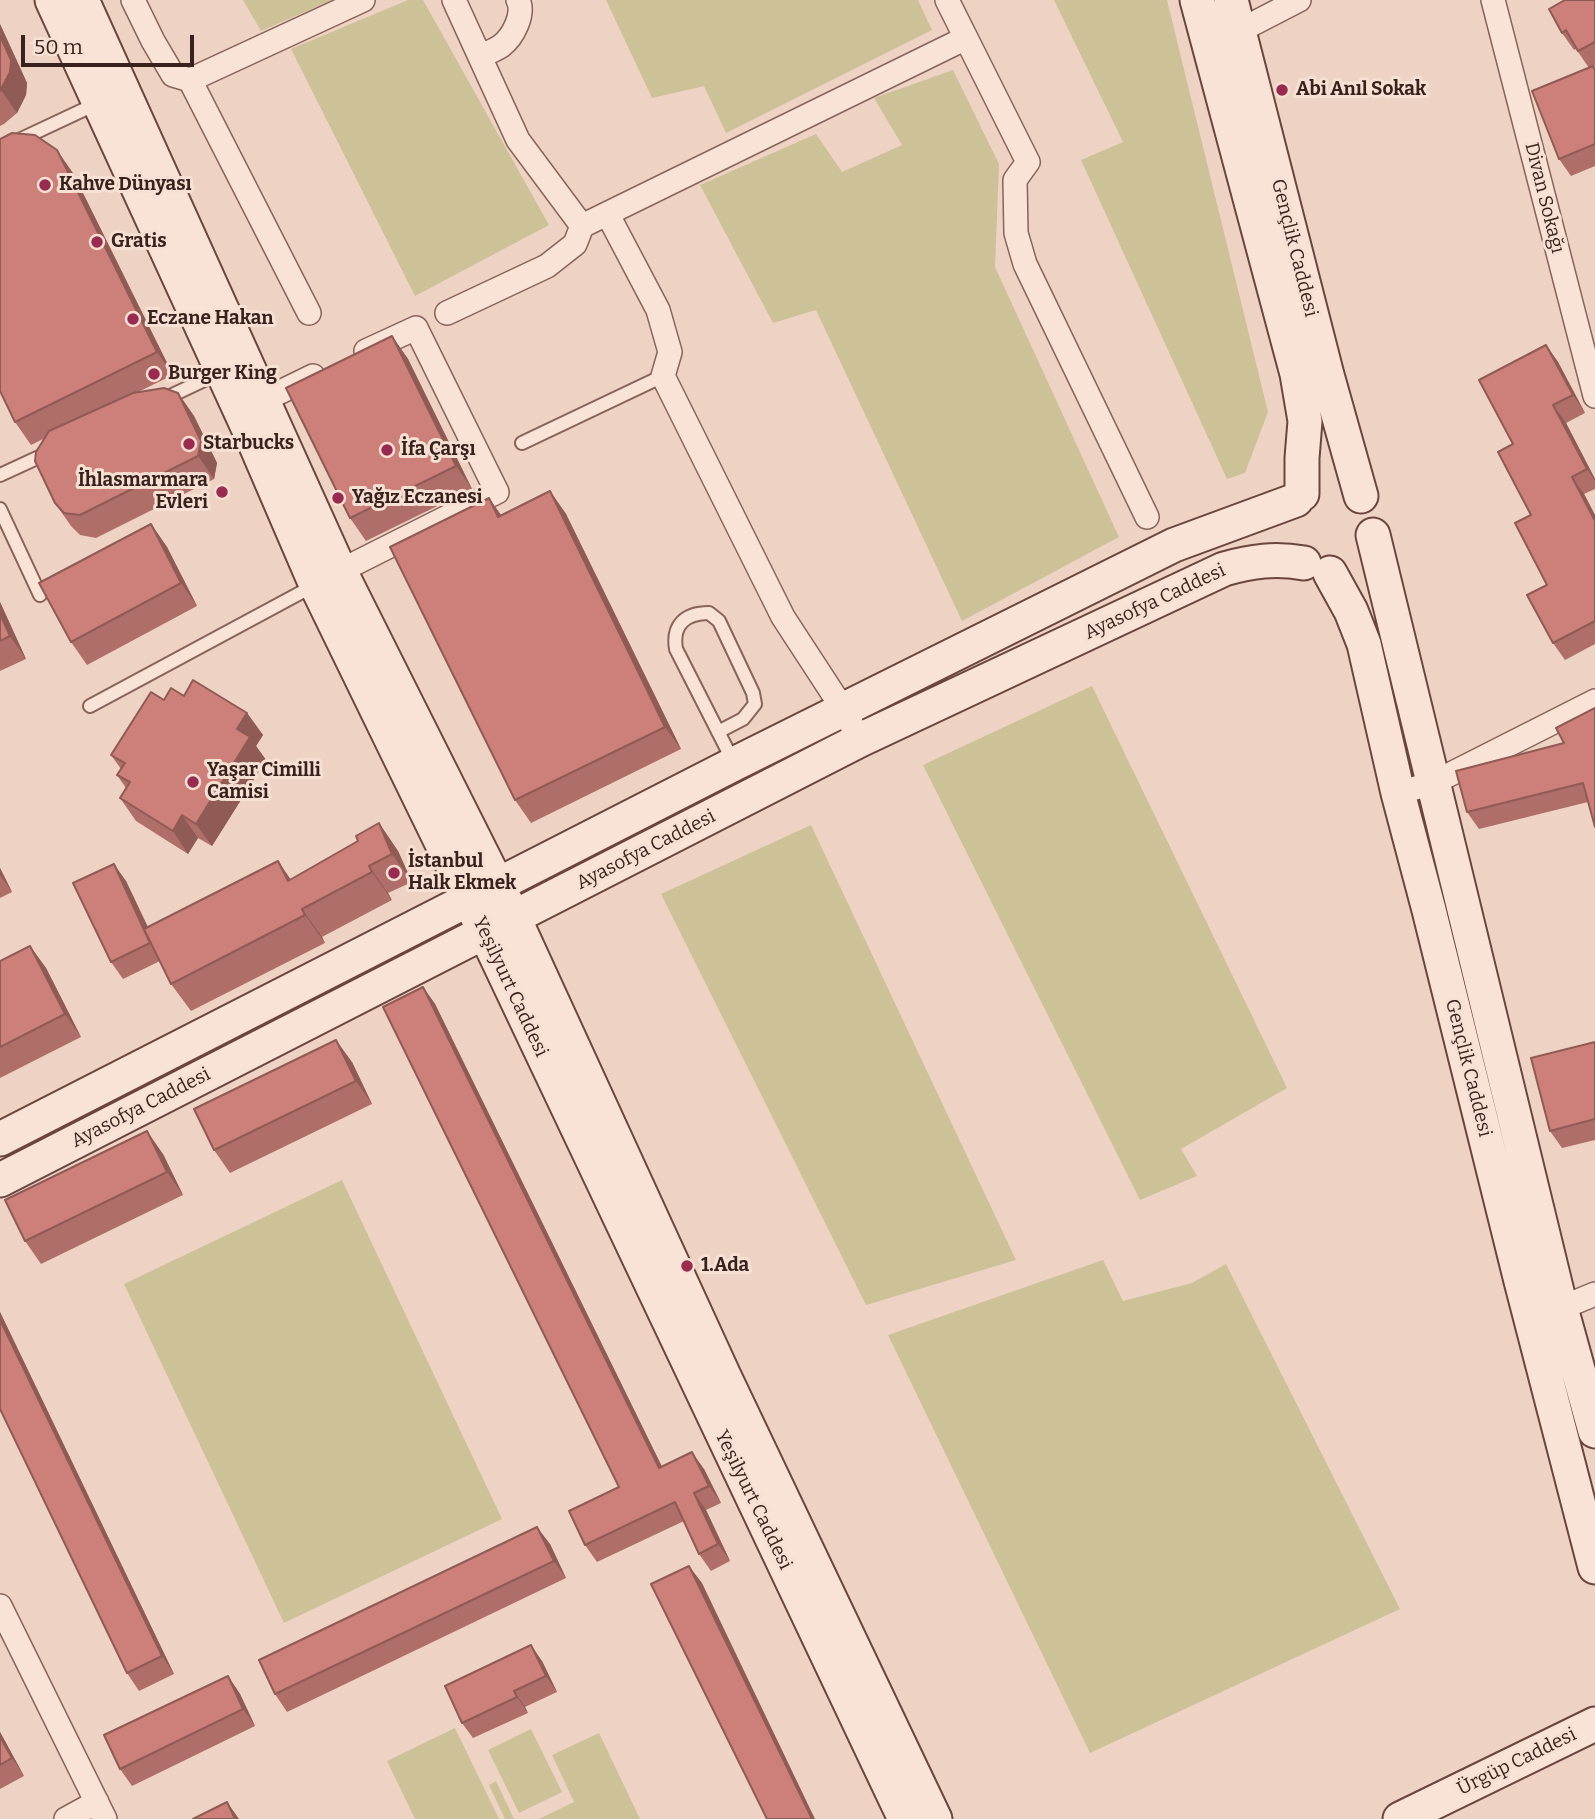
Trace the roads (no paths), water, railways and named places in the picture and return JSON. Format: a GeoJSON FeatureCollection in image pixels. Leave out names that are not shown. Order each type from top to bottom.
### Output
{"type":"FeatureCollection","features":[{"type":"Feature","properties":{"kind":"main road","name":"Yeşilyurt Caddesi"},"geometry":{"type":"LineString","coordinates":[[52,0],[251,434],[328,578],[483,891],[514,918],[735,1431]]}},
{"type":"Feature","properties":{"kind":"main road","name":"Yeşilyurt Caddesi"},"geometry":{"type":"LineString","coordinates":[[82,0],[264,400],[328,578]]}},
{"type":"Feature","properties":{"kind":"main road","name":"Gençlik Caddesi"},"geometry":{"type":"LineString","coordinates":[[1197,0],[1297,374],[1306,421],[1299,497]]}},
{"type":"Feature","properties":{"kind":"main road","name":"Gençlik Caddesi"},"geometry":{"type":"LineString","coordinates":[[1235,16],[1323,362],[1361,496]]}},
{"type":"Feature","properties":{"kind":"main road"},"geometry":{"type":"LineString","coordinates":[[1335,484],[1349,488],[1361,496],[1374,521],[1369,550],[1359,562],[1346,569],[1317,568],[1294,553],[1287,540],[1286,526],[1289,512],[1299,497],[1321,485],[1335,484]]}},
{"type":"Feature","properties":{"kind":"main road","name":"Ayasofya Caddesi"},"geometry":{"type":"LineString","coordinates":[[0,1139],[734,764],[1174,545],[1299,497]]}},
{"type":"Feature","properties":{"kind":"main road","name":"Gençlik Caddesi"},"geometry":{"type":"LineString","coordinates":[[1373,535],[1561,1308],[1595,1431]]}},
{"type":"Feature","properties":{"kind":"main road","name":"Ayasofya Caddesi"},"geometry":{"type":"LineString","coordinates":[[0,1180],[860,740],[1224,569],[1250,561],[1279,559],[1317,568]]}},
{"type":"Feature","properties":{"kind":"main road","name":"Gençlik Caddesi"},"geometry":{"type":"LineString","coordinates":[[1317,568],[1351,611],[1364,644],[1398,793],[1595,1567]]}},
{"type":"Feature","properties":{"kind":"main road","name":"Yeşilyurt Caddesi"},"geometry":{"type":"LineString","coordinates":[[483,891],[484,933],[774,1511],[935,1819]]}},
{"type":"Feature","properties":{"kind":"main road","name":"Yeşilyurt Caddesi"},"geometry":{"type":"LineString","coordinates":[[774,1511],[905,1819]]}},
{"type":"Feature","properties":{"kind":"main road","name":"Ürgüp Caddesi"},"geometry":{"type":"LineString","coordinates":[[1400,1819],[1595,1724]]}},
{"type":"Feature","properties":{"kind":"street"},"geometry":{"type":"LineString","coordinates":[[133,0],[173,75],[190,80],[363,0]]}},
{"type":"Feature","properties":{"kind":"street"},"geometry":{"type":"LineString","coordinates":[[454,0],[518,140],[582,226]]}},
{"type":"Feature","properties":{"kind":"street"},"geometry":{"type":"LineString","coordinates":[[480,57],[502,45],[517,25],[521,5],[518,0]]}},
{"type":"Feature","properties":{"kind":"street"},"geometry":{"type":"LineString","coordinates":[[947,0],[1028,162],[1015,180],[1016,233],[1025,264],[1147,517]]}},
{"type":"Feature","properties":{"kind":"street"},"geometry":{"type":"LineString","coordinates":[[1235,16],[1299,0]]}},
{"type":"Feature","properties":{"kind":"street","name":"Divan Sokağı"},"geometry":{"type":"LineString","coordinates":[[1493,0],[1595,396]]}},
{"type":"Feature","properties":{"kind":"street"},"geometry":{"type":"LineString","coordinates":[[447,313],[547,266],[575,244],[582,226],[966,38]]}},
{"type":"Feature","properties":{"kind":"street"},"geometry":{"type":"LineString","coordinates":[[190,80],[309,313]]}},
{"type":"Feature","properties":{"kind":"street"},"geometry":{"type":"LineString","coordinates":[[608,215],[658,310],[670,352],[663,376],[783,617],[860,740]]}},
{"type":"Feature","properties":{"kind":"street"},"geometry":{"type":"LineString","coordinates":[[264,400],[416,328],[497,492],[328,578]]}},
{"type":"Feature","properties":{"kind":"street"},"geometry":{"type":"LineString","coordinates":[[1398,793],[1433,783],[1595,701]]}},
{"type":"Feature","properties":{"kind":"street"},"geometry":{"type":"LineString","coordinates":[[1561,1308],[1595,1294]]}},
{"type":"Feature","properties":{"kind":"street"},"geometry":{"type":"LineString","coordinates":[[0,1606],[101,1811],[66,1819]]}},
{"type":"Feature","properties":{"kind":"lane"},"geometry":{"type":"LineString","coordinates":[[0,149],[99,103]]}},
{"type":"Feature","properties":{"kind":"lane"},"geometry":{"type":"LineString","coordinates":[[148,406],[222,372]]}},
{"type":"Feature","properties":{"kind":"lane"},"geometry":{"type":"LineString","coordinates":[[522,443],[663,376]]}},
{"type":"Feature","properties":{"kind":"lane"},"geometry":{"type":"LineString","coordinates":[[0,475],[62,447]]}},
{"type":"Feature","properties":{"kind":"lane"},"geometry":{"type":"LineString","coordinates":[[0,509],[40,595]]}},
{"type":"Feature","properties":{"kind":"lane"},"geometry":{"type":"LineString","coordinates":[[90,706],[328,578]]}},
{"type":"Feature","properties":{"kind":"lane"},"geometry":{"type":"LineString","coordinates":[[718,732],[743,719],[755,704],[753,693],[719,621],[709,613],[700,613],[686,618],[677,627],[674,638],[676,649],[734,764]]}},
{"type":"Feature","properties":{"kind":"place","name":"Abi Anıl Sokak"},"geometry":{"type":"Point","coordinates":[1282,90]}},
{"type":"Feature","properties":{"kind":"place","name":"Kahve Dünyası"},"geometry":{"type":"Point","coordinates":[45,185]}},
{"type":"Feature","properties":{"kind":"place","name":"Gratis"},"geometry":{"type":"Point","coordinates":[97,242]}},
{"type":"Feature","properties":{"kind":"place","name":"Eczane Hakan"},"geometry":{"type":"Point","coordinates":[133,319]}},
{"type":"Feature","properties":{"kind":"place","name":"Burger King"},"geometry":{"type":"Point","coordinates":[154,374]}},
{"type":"Feature","properties":{"kind":"place","name":"Starbucks"},"geometry":{"type":"Point","coordinates":[189,444]}},
{"type":"Feature","properties":{"kind":"place","name":"İfa Çarşı"},"geometry":{"type":"Point","coordinates":[387,450]}},
{"type":"Feature","properties":{"kind":"place","name":"İhlasmarmara Evleri"},"geometry":{"type":"Point","coordinates":[222,492]}},
{"type":"Feature","properties":{"kind":"place","name":"Yağız Eczanesi"},"geometry":{"type":"Point","coordinates":[338,498]}},
{"type":"Feature","properties":{"kind":"place","name":"Yaşar Cimilli Camisi"},"geometry":{"type":"Point","coordinates":[193,782]}},
{"type":"Feature","properties":{"kind":"place","name":"İstanbul Halk Ekmek"},"geometry":{"type":"Point","coordinates":[394,873]}},
{"type":"Feature","properties":{"kind":"place","name":"1.Ada"},"geometry":{"type":"Point","coordinates":[687,1266]}}]}
